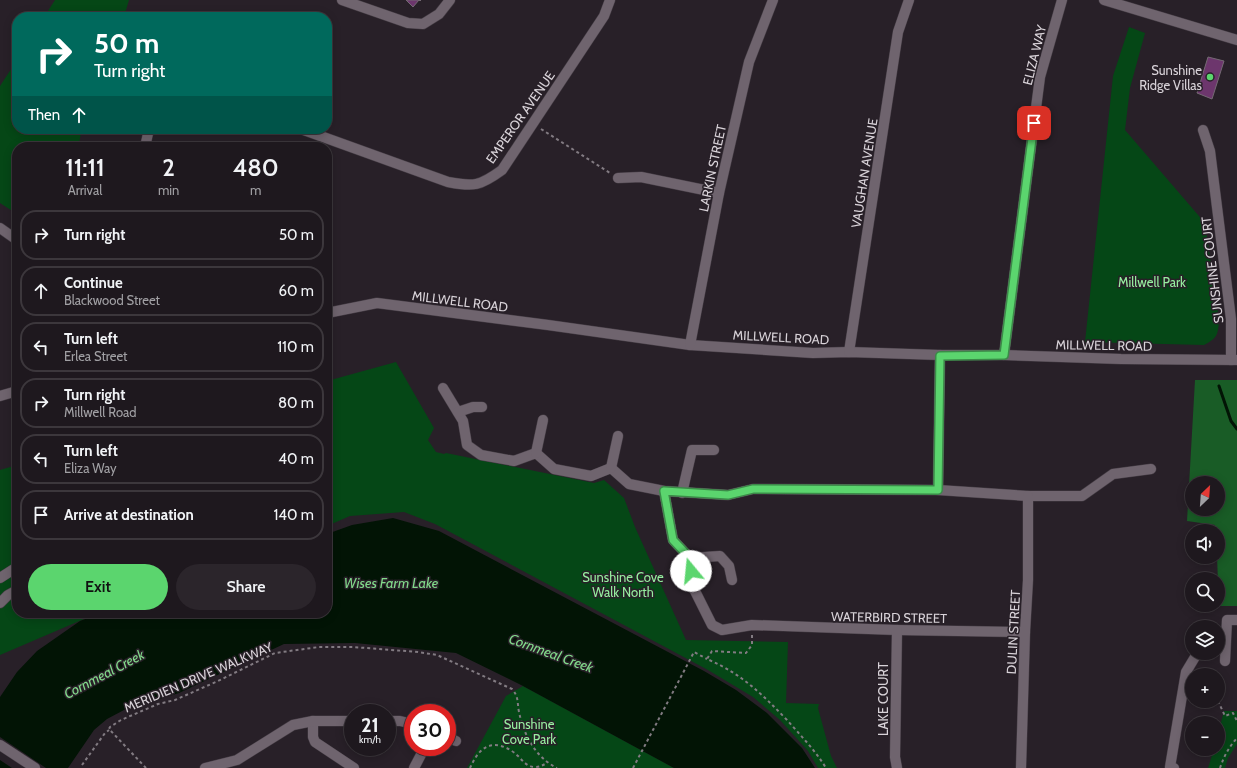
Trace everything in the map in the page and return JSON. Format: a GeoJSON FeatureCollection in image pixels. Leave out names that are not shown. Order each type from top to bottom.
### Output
{"type":"FeatureCollection","features":[{"type":"Feature","properties":{"kind":"street"},"geometry":{"type":"LineString","coordinates":[[342,0],[408,23],[423,24],[439,14],[450,0]]}},
{"type":"Feature","properties":{"kind":"street","name":"EMPEROR AVENUE"},"geometry":{"type":"LineString","coordinates":[[315,134],[448,182],[464,185],[477,185],[488,180],[502,170],[604,16],[610,0]]}},
{"type":"Feature","properties":{"kind":"street","name":"LARKIN STREET"},"geometry":{"type":"LineString","coordinates":[[690,345],[719,193],[748,62],[773,0]]}},
{"type":"Feature","properties":{"kind":"street","name":"VAUGHAN AVENUE"},"geometry":{"type":"LineString","coordinates":[[849,352],[898,32],[909,0]]}},
{"type":"Feature","properties":{"kind":"street","name":"ELIZA WAY"},"geometry":{"type":"LineString","coordinates":[[1004,355],[1040,76],[1062,0]]}},
{"type":"Feature","properties":{"kind":"street"},"geometry":{"type":"LineString","coordinates":[[1104,0],[1237,40]]}},
{"type":"Feature","properties":{"kind":"street","name":"SUNSHINE COURT"},"geometry":{"type":"LineString","coordinates":[[1203,130],[1210,151],[1231,319],[1234,360]]}},
{"type":"Feature","properties":{"kind":"street"},"geometry":{"type":"LineString","coordinates":[[618,178],[641,176],[719,193]]}},
{"type":"Feature","properties":{"kind":"street"},"geometry":{"type":"LineString","coordinates":[[1,232],[12,238]]}},
{"type":"Feature","properties":{"kind":"street","name":"MILLWELL ROAD"},"geometry":{"type":"LineString","coordinates":[[332,312],[377,304],[548,325],[690,345],[813,353],[849,352],[940,356],[1004,355],[1121,359],[1234,360]]}},
{"type":"Feature","properties":{"kind":"street"},"geometry":{"type":"LineString","coordinates":[[938,490],[940,356]]}},
{"type":"Feature","properties":{"kind":"street"},"geometry":{"type":"LineString","coordinates":[[443,388],[463,421],[467,445],[481,455],[514,461],[536,453]]}},
{"type":"Feature","properties":{"kind":"street"},"geometry":{"type":"LineString","coordinates":[[0,396],[12,392]]}},
{"type":"Feature","properties":{"kind":"street"},"geometry":{"type":"LineString","coordinates":[[458,412],[473,407],[482,407]]}},
{"type":"Feature","properties":{"kind":"street"},"geometry":{"type":"LineString","coordinates":[[536,453],[543,420]]}},
{"type":"Feature","properties":{"kind":"street"},"geometry":{"type":"LineString","coordinates":[[611,468],[618,436]]}},
{"type":"Feature","properties":{"kind":"street"},"geometry":{"type":"LineString","coordinates":[[682,493],[692,450],[714,450]]}},
{"type":"Feature","properties":{"kind":"street"},"geometry":{"type":"LineString","coordinates":[[536,453],[554,469],[591,476],[611,468]]}},
{"type":"Feature","properties":{"kind":"street"},"geometry":{"type":"LineString","coordinates":[[611,468],[629,484],[682,493],[728,495],[753,489],[938,490],[1028,496],[1082,496],[1113,474],[1151,469]]}},
{"type":"Feature","properties":{"kind":"street"},"geometry":{"type":"LineString","coordinates":[[664,491],[673,540],[690,558],[720,556],[729,566],[732,580]]}},
{"type":"Feature","properties":{"kind":"street","name":"DULIN STREET"},"geometry":{"type":"LineString","coordinates":[[1021,768],[1028,580],[1028,496]]}},
{"type":"Feature","properties":{"kind":"street","name":"WATERBIRD STREET"},"geometry":{"type":"LineString","coordinates":[[690,558],[692,585],[712,625],[722,630],[752,626],[1025,632]]}},
{"type":"Feature","properties":{"kind":"street"},"geometry":{"type":"LineString","coordinates":[[0,578],[12,570]]}},
{"type":"Feature","properties":{"kind":"street"},"geometry":{"type":"LineString","coordinates":[[0,603],[12,593]]}},
{"type":"Feature","properties":{"kind":"street"},"geometry":{"type":"LineString","coordinates":[[1225,661],[1226,620],[1237,620]]}},
{"type":"Feature","properties":{"kind":"street","name":"LAKE COURT"},"geometry":{"type":"LineString","coordinates":[[896,630],[897,768]]}},
{"type":"Feature","properties":{"kind":"street"},"geometry":{"type":"LineString","coordinates":[[1174,768],[1170,767],[1186,672],[1193,660]]}},
{"type":"Feature","properties":{"kind":"street"},"geometry":{"type":"LineString","coordinates":[[313,721],[313,737],[315,742],[354,768]]}},
{"type":"Feature","properties":{"kind":"street"},"geometry":{"type":"LineString","coordinates":[[205,768],[236,760],[293,725],[313,721],[344,721]]}},
{"type":"Feature","properties":{"kind":"street"},"geometry":{"type":"LineString","coordinates":[[0,745],[35,768]]}},
{"type":"Feature","properties":{"kind":"street"},"geometry":{"type":"LineString","coordinates":[[414,768],[420,756]]}},
{"type":"Feature","properties":{"kind":"path"},"geometry":{"type":"LineString","coordinates":[[533,124],[618,178]]}},
{"type":"Feature","properties":{"kind":"path"},"geometry":{"type":"LineString","coordinates":[[707,658],[712,651],[746,653],[752,645],[752,626]]}},
{"type":"Feature","properties":{"kind":"path","name":"MERIDIEN DRIVE WALKWAY"},"geometry":{"type":"LineString","coordinates":[[82,765],[101,737],[110,727],[121,720],[158,704],[174,700],[218,681],[275,653],[319,647],[353,647],[437,655],[512,688],[517,694],[519,712],[525,733],[534,749],[547,763],[557,768]]}},
{"type":"Feature","properties":{"kind":"path"},"geometry":{"type":"LineString","coordinates":[[633,768],[694,652],[743,679],[761,694],[806,741],[826,768]]}},
{"type":"Feature","properties":{"kind":"path"},"geometry":{"type":"LineString","coordinates":[[1221,708],[1225,716],[1233,712],[1237,722]]}},
{"type":"Feature","properties":{"kind":"path"},"geometry":{"type":"LineString","coordinates":[[109,729],[146,768]]}},
{"type":"Feature","properties":{"kind":"path"},"geometry":{"type":"LineString","coordinates":[[1220,768],[1230,745],[1237,738]]}},
{"type":"Feature","properties":{"kind":"path"},"geometry":{"type":"LineString","coordinates":[[470,768],[483,749],[492,745],[504,746],[517,755],[524,764],[535,767],[547,763]]}},
{"type":"Feature","properties":{"kind":"green space"},"geometry":{"type":"Polygon","coordinates":[[[55,0],[129,0],[125,12],[47,12],[55,0]]]}},
{"type":"Feature","properties":{"kind":"green space","name":"Millwell Park"},"geometry":{"type":"Polygon","coordinates":[[[1129,27],[1145,33],[1130,88],[1125,130],[1205,223],[1219,320],[1215,338],[1204,345],[1085,342],[1113,76],[1129,27]]]}},
{"type":"Feature","properties":{"kind":"green space"},"geometry":{"type":"Polygon","coordinates":[[[12,68],[12,134],[81,134],[79,142],[12,142],[12,211],[0,203],[0,86],[12,68]]]}},
{"type":"Feature","properties":{"kind":"green space","name":"Sunshine Cove Walk North"},"geometry":{"type":"Polygon","coordinates":[[[396,362],[434,428],[428,440],[436,452],[594,483],[604,480],[624,498],[635,527],[686,640],[788,642],[786,703],[819,704],[818,708],[831,756],[837,768],[818,768],[808,751],[780,720],[753,697],[708,670],[435,524],[404,512],[350,516],[332,524],[332,380],[396,362]]]}},
{"type":"Feature","properties":{"kind":"green space"},"geometry":{"type":"Polygon","coordinates":[[[1195,380],[1237,380],[1237,606],[1225,606],[1225,572],[1218,572],[1217,564],[1225,564],[1225,524],[1208,524],[1187,521],[1187,516],[1225,516],[1225,476],[1190,476],[1195,380]]]}},
{"type":"Feature","properties":{"kind":"green space"},"geometry":{"type":"Polygon","coordinates":[[[12,466],[12,618],[86,618],[0,655],[0,470],[12,466]]]}},
{"type":"Feature","properties":{"kind":"green space","name":"Sunshine Cove Park"},"geometry":{"type":"Polygon","coordinates":[[[523,686],[674,768],[467,768],[506,696],[523,686]]]}},
{"type":"Feature","properties":{"kind":"green space"},"geometry":{"type":"Polygon","coordinates":[[[1224,711],[1237,711],[1237,744],[1228,758],[1225,768],[1208,768],[1212,756],[1225,756],[1225,716],[1223,716],[1224,711]]]}},
{"type":"Feature","properties":{"kind":"water","name":"Wises Farm Lake"},"geometry":{"type":"Polygon","coordinates":[[[393,518],[439,531],[704,671],[736,690],[767,713],[802,748],[815,768],[674,768],[523,686],[456,653],[355,643],[284,644],[179,693],[124,710],[107,719],[94,730],[68,768],[0,768],[0,697],[17,672],[37,651],[80,621],[88,618],[332,618],[332,532],[352,525],[393,518]]]}},
{"type":"Feature","properties":{"kind":"pier"},"geometry":{"type":"Polygon","coordinates":[[[0,737],[46,768],[12,768],[0,760],[0,737]]]}},
{"type":"Feature","properties":{"kind":"building"},"geometry":{"type":"Polygon","coordinates":[[[406,0],[419,0],[413,7],[406,0]]]}},
{"type":"Feature","properties":{"kind":"building","name":"Sunshine Ridge Villas"},"geometry":{"type":"Polygon","coordinates":[[[1208,57],[1224,61],[1212,99],[1197,93],[1208,57]]]}},
{"type":"Feature","properties":{"kind":"waterway"},"geometry":{"type":"LineString","coordinates":[[1219,386],[1231,421],[1237,429]]}},
{"type":"Feature","properties":{"kind":"place","name":"Sunshine Ridge Villas"},"geometry":{"type":"Point","coordinates":[1210,77]}},
{"type":"Feature","properties":{"kind":"route"},"geometry":{"type":"LineString","coordinates":[[691,571],[690,558],[673,540],[664,491],[728,495],[753,489],[938,490],[940,356],[1004,355],[1034,123]]}},
{"type":"Feature","properties":{"kind":"water label","name":"Cornmeal Creek"},"geometry":{"type":"Point","coordinates":[551,653]}},
{"type":"Feature","properties":{"kind":"water label","name":"Cornmeal Creek"},"geometry":{"type":"Point","coordinates":[104,674]}}]}
